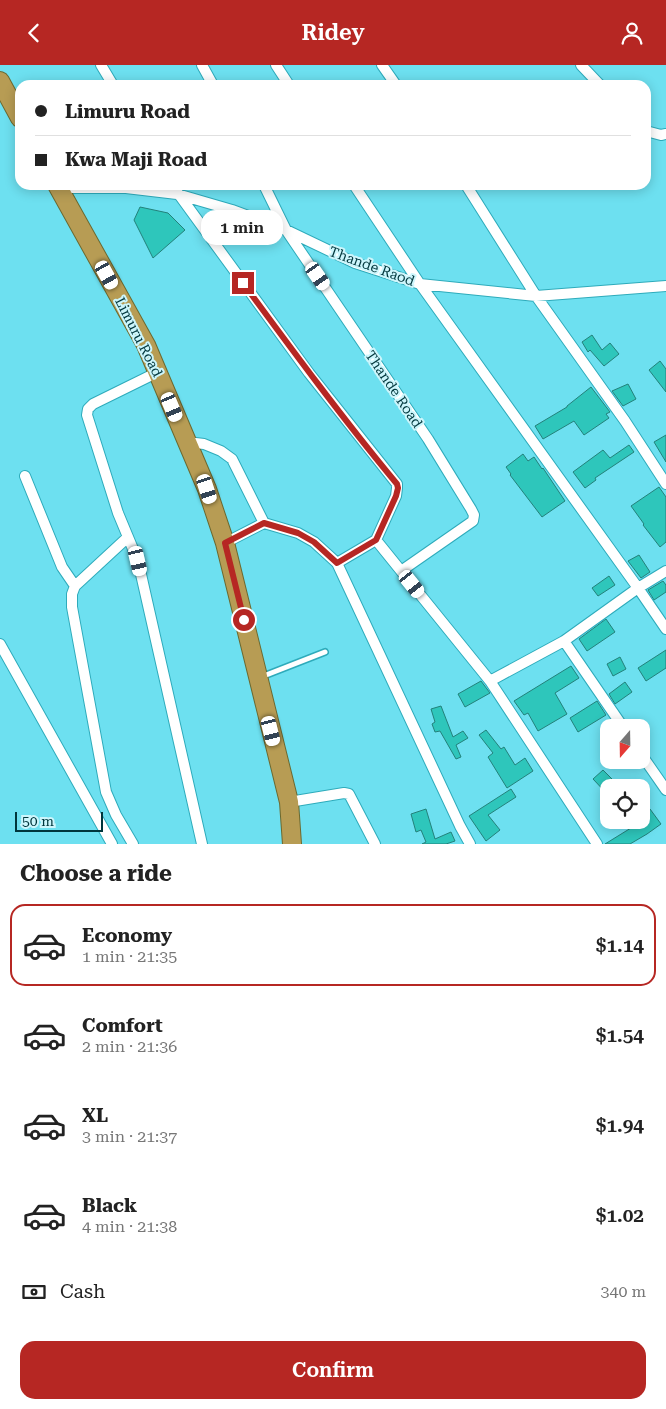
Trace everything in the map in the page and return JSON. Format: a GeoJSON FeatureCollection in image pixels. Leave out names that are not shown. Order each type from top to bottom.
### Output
{"type":"FeatureCollection","features":[{"type":"Feature","properties":{"kind":"highway"},"geometry":{"type":"LineString","coordinates":[[0,81],[15,108]]}},
{"type":"Feature","properties":{"kind":"highway","name":"Limuru Road"},"geometry":{"type":"LineString","coordinates":[[59,190],[146,345],[207,489],[225,543],[289,802],[292,844]]}},
{"type":"Feature","properties":{"kind":"street"},"geometry":{"type":"LineString","coordinates":[[101,65],[110,80]]}},
{"type":"Feature","properties":{"kind":"street"},"geometry":{"type":"LineString","coordinates":[[202,65],[210,80]]}},
{"type":"Feature","properties":{"kind":"street"},"geometry":{"type":"LineString","coordinates":[[276,65],[286,80]]}},
{"type":"Feature","properties":{"kind":"street"},"geometry":{"type":"LineString","coordinates":[[382,65],[392,80]]}},
{"type":"Feature","properties":{"kind":"street"},"geometry":{"type":"LineString","coordinates":[[581,65],[595,80]]}},
{"type":"Feature","properties":{"kind":"street"},"geometry":{"type":"LineString","coordinates":[[651,132],[666,134]]}},
{"type":"Feature","properties":{"kind":"street"},"geometry":{"type":"LineString","coordinates":[[175,190],[309,373],[397,484],[396,496],[376,540],[337,563]]}},
{"type":"Feature","properties":{"kind":"street","name":"Thande Raod"},"geometry":{"type":"LineString","coordinates":[[177,190],[286,230],[355,263],[420,284],[536,296],[666,286]]}},
{"type":"Feature","properties":{"kind":"street","name":"Thande Road"},"geometry":{"type":"LineString","coordinates":[[266,190],[286,230],[428,439],[474,515],[473,521],[401,571]]}},
{"type":"Feature","properties":{"kind":"street"},"geometry":{"type":"LineString","coordinates":[[357,190],[420,284],[666,629]]}},
{"type":"Feature","properties":{"kind":"street"},"geometry":{"type":"LineString","coordinates":[[469,190],[536,296],[625,421],[666,483]]}},
{"type":"Feature","properties":{"kind":"street"},"geometry":{"type":"LineString","coordinates":[[158,372],[93,404],[88,409],[87,415],[118,513],[138,561],[202,844]]}},
{"type":"Feature","properties":{"kind":"street"},"geometry":{"type":"LineString","coordinates":[[187,442],[204,444],[221,451],[232,459],[264,523]]}},
{"type":"Feature","properties":{"kind":"street"},"geometry":{"type":"LineString","coordinates":[[25,476],[62,567],[75,586]]}},
{"type":"Feature","properties":{"kind":"street"},"geometry":{"type":"LineString","coordinates":[[225,543],[264,523],[298,533],[314,542],[337,563],[460,827],[470,844]]}},
{"type":"Feature","properties":{"kind":"street"},"geometry":{"type":"LineString","coordinates":[[128,537],[75,586],[72,593],[72,607],[106,792],[116,815],[133,844]]}},
{"type":"Feature","properties":{"kind":"street"},"geometry":{"type":"LineString","coordinates":[[376,540],[490,681],[596,844]]}},
{"type":"Feature","properties":{"kind":"street"},"geometry":{"type":"LineString","coordinates":[[490,681],[564,641],[638,588],[666,571]]}},
{"type":"Feature","properties":{"kind":"street"},"geometry":{"type":"LineString","coordinates":[[564,641],[618,719]]}},
{"type":"Feature","properties":{"kind":"street"},"geometry":{"type":"LineString","coordinates":[[0,644],[112,844]]}},
{"type":"Feature","properties":{"kind":"street"},"geometry":{"type":"LineString","coordinates":[[650,767],[666,790]]}},
{"type":"Feature","properties":{"kind":"street"},"geometry":{"type":"LineString","coordinates":[[289,802],[344,793],[349,794],[375,844]]}},
{"type":"Feature","properties":{"kind":"lane"},"geometry":{"type":"LineString","coordinates":[[258,678],[325,653]]}},
{"type":"Feature","properties":{"kind":"building"},"geometry":{"type":"Polygon","coordinates":[[[140,207],[168,213],[185,230],[153,258],[134,220],[140,207]]]}},
{"type":"Feature","properties":{"kind":"building"},"geometry":{"type":"Polygon","coordinates":[[[592,335],[602,350],[610,343],[619,354],[604,366],[590,350],[588,352],[582,342],[592,335]]]}},
{"type":"Feature","properties":{"kind":"building"},"geometry":{"type":"Polygon","coordinates":[[[660,361],[666,369],[666,392],[649,370],[660,361]]]}},
{"type":"Feature","properties":{"kind":"building"},"geometry":{"type":"Polygon","coordinates":[[[628,384],[636,399],[623,406],[612,391],[628,384]]]}},
{"type":"Feature","properties":{"kind":"building"},"geometry":{"type":"Polygon","coordinates":[[[591,387],[610,412],[606,414],[609,418],[584,435],[574,421],[543,439],[535,426],[567,407],[591,387]]]}},
{"type":"Feature","properties":{"kind":"building"},"geometry":{"type":"Polygon","coordinates":[[[666,435],[666,462],[654,442],[666,435]]]}},
{"type":"Feature","properties":{"kind":"building"},"geometry":{"type":"Polygon","coordinates":[[[629,445],[634,452],[595,478],[596,480],[585,488],[573,472],[603,450],[610,458],[629,445]]]}},
{"type":"Feature","properties":{"kind":"building"},"geometry":{"type":"Polygon","coordinates":[[[523,454],[528,461],[534,457],[565,501],[542,517],[506,467],[523,454]]]}},
{"type":"Feature","properties":{"kind":"building"},"geometry":{"type":"Polygon","coordinates":[[[659,487],[666,497],[666,542],[660,547],[631,506],[659,487]]]}},
{"type":"Feature","properties":{"kind":"building"},"geometry":{"type":"Polygon","coordinates":[[[639,555],[650,572],[641,578],[628,561],[639,555]]]}},
{"type":"Feature","properties":{"kind":"building"},"geometry":{"type":"Polygon","coordinates":[[[609,576],[615,585],[598,596],[592,588],[609,576]]]}},
{"type":"Feature","properties":{"kind":"building"},"geometry":{"type":"Polygon","coordinates":[[[663,581],[666,585],[666,592],[654,600],[648,590],[663,581]]]}},
{"type":"Feature","properties":{"kind":"building"},"geometry":{"type":"Polygon","coordinates":[[[606,619],[615,632],[587,651],[579,639],[606,619]]]}},
{"type":"Feature","properties":{"kind":"building"},"geometry":{"type":"Polygon","coordinates":[[[666,650],[666,668],[646,681],[638,668],[666,650]]]}},
{"type":"Feature","properties":{"kind":"building"},"geometry":{"type":"Polygon","coordinates":[[[620,657],[626,669],[613,676],[607,664],[620,657]]]}},
{"type":"Feature","properties":{"kind":"building"},"geometry":{"type":"Polygon","coordinates":[[[571,666],[579,678],[555,693],[567,714],[538,731],[528,713],[524,715],[514,701],[571,666]]]}},
{"type":"Feature","properties":{"kind":"building"},"geometry":{"type":"Polygon","coordinates":[[[481,681],[490,693],[465,707],[458,694],[481,681]]]}},
{"type":"Feature","properties":{"kind":"building"},"geometry":{"type":"Polygon","coordinates":[[[625,682],[632,692],[615,704],[609,694],[625,682]]]}},
{"type":"Feature","properties":{"kind":"building"},"geometry":{"type":"Polygon","coordinates":[[[597,701],[606,715],[578,732],[570,718],[597,701]]]}},
{"type":"Feature","properties":{"kind":"building"},"geometry":{"type":"Polygon","coordinates":[[[441,706],[453,737],[463,731],[468,738],[456,745],[461,757],[456,759],[440,731],[435,732],[432,724],[435,722],[431,709],[441,706]]]}},
{"type":"Feature","properties":{"kind":"building"},"geometry":{"type":"Polygon","coordinates":[[[486,730],[501,749],[504,747],[515,765],[525,758],[533,771],[507,788],[488,757],[493,753],[479,735],[486,730]]]}},
{"type":"Feature","properties":{"kind":"building"},"geometry":{"type":"Polygon","coordinates":[[[603,770],[612,779],[600,779],[600,786],[593,779],[603,770]]]}},
{"type":"Feature","properties":{"kind":"building"},"geometry":{"type":"Polygon","coordinates":[[[511,789],[516,797],[488,815],[500,830],[486,841],[469,816],[511,789]]]}},
{"type":"Feature","properties":{"kind":"building"},"geometry":{"type":"Polygon","coordinates":[[[426,809],[435,839],[451,832],[455,841],[446,844],[422,844],[426,842],[421,830],[416,832],[411,814],[426,809]]]}},
{"type":"Feature","properties":{"kind":"building"},"geometry":{"type":"Polygon","coordinates":[[[650,809],[661,824],[630,844],[605,844],[629,829],[650,829],[650,809]]]}},
{"type":"Feature","properties":{"kind":"route"},"geometry":{"type":"LineString","coordinates":[[243,283],[309,373],[397,484],[398,488],[376,540],[337,563],[314,542],[298,533],[264,523],[225,543],[244,620]]}}]}
